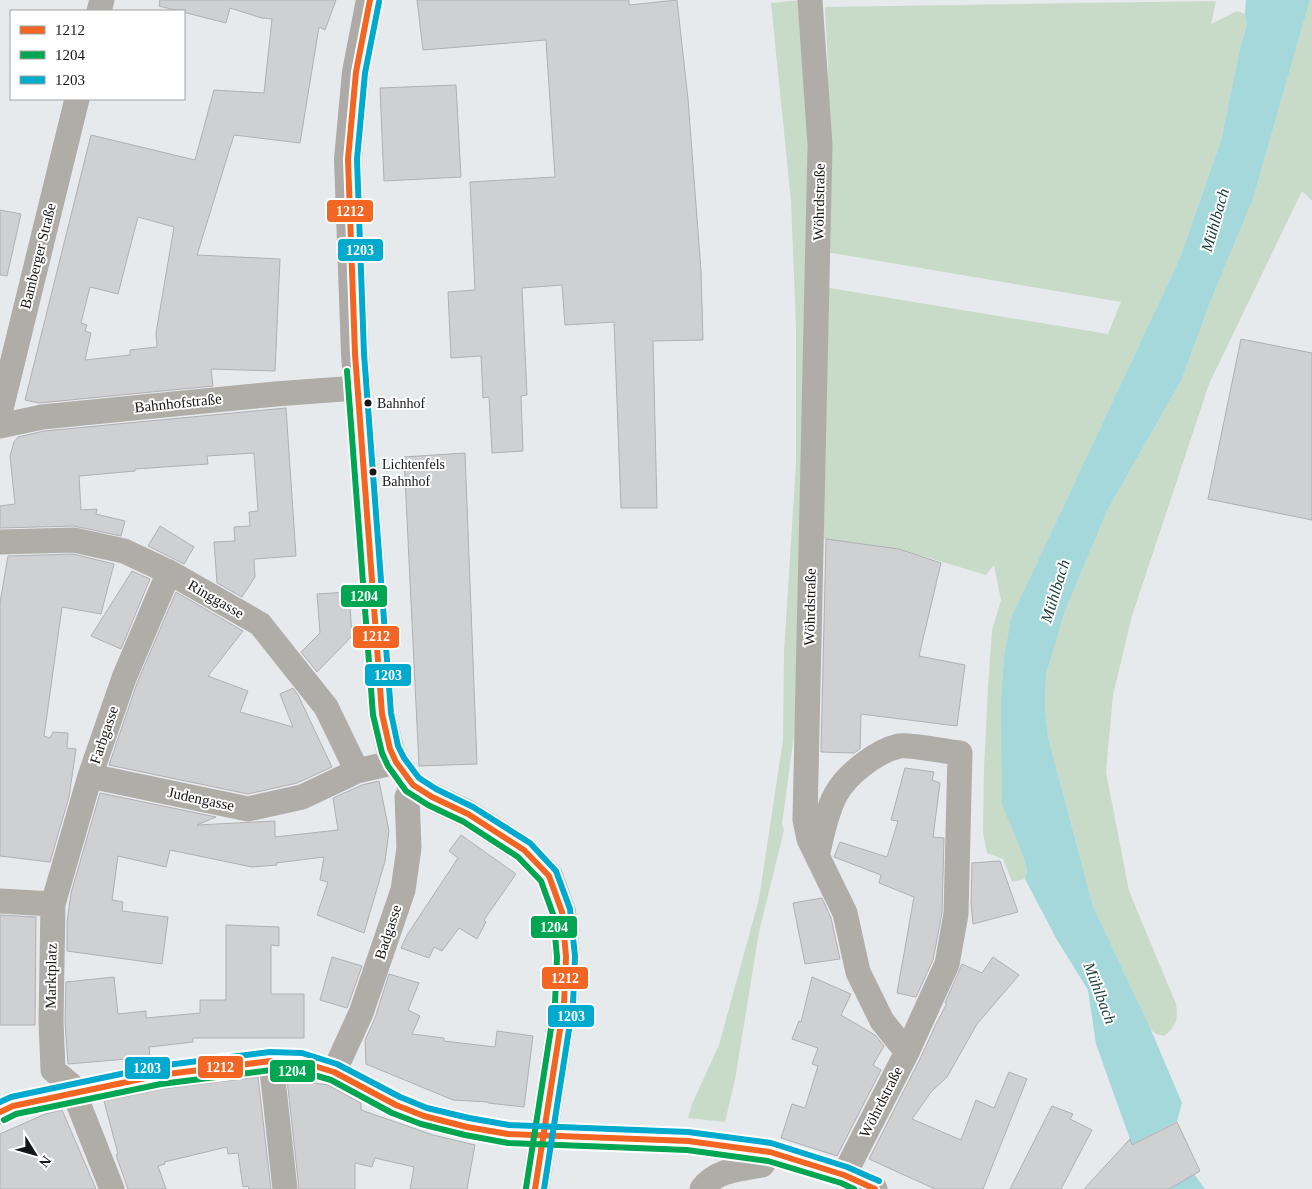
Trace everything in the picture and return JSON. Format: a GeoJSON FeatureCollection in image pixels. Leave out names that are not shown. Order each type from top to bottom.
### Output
{"type":"FeatureCollection","features":[{"type":"Feature","properties":{"kind":"street"},"geometry":{"type":"LineString","coordinates":[[370,0],[356,72],[348,159],[352,316],[382,714],[390,749],[396,762],[412,785],[468,814],[524,850],[549,876],[562,912],[566,957],[564,1004],[535,1189]]}},
{"type":"Feature","properties":{"kind":"street","name":"Wöhrdstraße"},"geometry":{"type":"LineString","coordinates":[[810,0],[820,145],[805,820],[809,839],[845,913],[858,972],[882,1021],[906,1052],[844,1175]]}},
{"type":"Feature","properties":{"kind":"street","name":"Bamberger Straße"},"geometry":{"type":"LineString","coordinates":[[0,413],[77,100]]}},
{"type":"Feature","properties":{"kind":"street","name":"Bahnhofstraße"},"geometry":{"type":"LineString","coordinates":[[0,426],[42,417],[274,394],[358,388]]}},
{"type":"Feature","properties":{"kind":"street","name":"Ringgasse"},"geometry":{"type":"LineString","coordinates":[[0,542],[74,540],[124,551],[168,572],[260,624],[326,707],[358,771]]}},
{"type":"Feature","properties":{"kind":"street","name":"Farbgasse"},"geometry":{"type":"LineString","coordinates":[[53,904],[90,776],[124,678],[168,572]]}},
{"type":"Feature","properties":{"kind":"street"},"geometry":{"type":"LineString","coordinates":[[817,856],[836,793],[854,774],[879,754],[901,746],[960,753],[956,914],[948,964],[906,1052]]}},
{"type":"Feature","properties":{"kind":"street","name":"Judengasse"},"geometry":{"type":"LineString","coordinates":[[90,776],[248,809],[302,797],[358,771],[396,762]]}},
{"type":"Feature","properties":{"kind":"street","name":"Badgasse"},"geometry":{"type":"LineString","coordinates":[[334,1072],[361,1013],[402,890],[409,848],[407,797],[412,785]]}},
{"type":"Feature","properties":{"kind":"street"},"geometry":{"type":"LineString","coordinates":[[0,901],[53,904]]}},
{"type":"Feature","properties":{"kind":"street","name":"Marktplatz"},"geometry":{"type":"LineString","coordinates":[[53,904],[50,1021],[53,1070],[71,1085],[112,1189]]}},
{"type":"Feature","properties":{"kind":"street"},"geometry":{"type":"LineString","coordinates":[[271,1061],[285,1189]]}},
{"type":"Feature","properties":{"kind":"street"},"geometry":{"type":"LineString","coordinates":[[0,1112],[13,1106],[160,1075],[271,1061],[301,1062],[334,1072],[388,1101],[424,1116],[467,1127],[508,1134],[528,1134]]}},
{"type":"Feature","properties":{"kind":"street"},"geometry":{"type":"LineString","coordinates":[[688,1141],[770,1152],[844,1175],[875,1189]]}},
{"type":"Feature","properties":{"kind":"street"},"geometry":{"type":"LineString","coordinates":[[702,1189],[707,1182],[726,1171],[762,1165],[770,1152]]}},
{"type":"Feature","properties":{"kind":"green space"},"geometry":{"type":"Polygon","coordinates":[[[800,0],[807,101],[809,315],[798,677],[794,736],[782,824],[784,830],[759,932],[735,1080],[725,1122],[688,1118],[692,1104],[719,1045],[759,899],[783,740],[784,652],[796,463],[796,327],[791,201],[771,3],[800,0]]]}},
{"type":"Feature","properties":{"kind":"green space"},"geometry":{"type":"Polygon","coordinates":[[[1310,0],[1312,0],[1312,201],[1302,191],[1209,384],[1132,616],[1113,695],[1106,772],[1129,891],[1176,1004],[1176,1022],[1172,1029],[1164,1036],[1156,1034],[1151,1030],[1093,906],[1048,737],[1045,707],[1046,675],[1065,611],[1107,511],[1182,379],[1209,305],[1253,199],[1310,0]]]}},
{"type":"Feature","properties":{"kind":"green space"},"geometry":{"type":"Polygon","coordinates":[[[1216,1],[1211,24],[1237,11],[1245,14],[1247,25],[1241,44],[1221,140],[1180,258],[1011,618],[1004,656],[1001,699],[1008,818],[1027,870],[1025,879],[1012,882],[1003,859],[987,853],[983,833],[984,768],[992,630],[1001,600],[994,565],[986,575],[899,549],[824,539],[823,287],[1108,334],[1121,302],[826,252],[828,68],[825,7],[1216,1]]]}},
{"type":"Feature","properties":{"kind":"water","name":"Mühlbach"},"geometry":{"type":"Polygon","coordinates":[[[1246,0],[1310,0],[1253,199],[1209,305],[1182,379],[1107,511],[1065,611],[1046,675],[1045,707],[1048,737],[1093,906],[1151,1030],[1182,1103],[1177,1121],[1132,1145],[1096,1044],[1088,990],[1057,940],[1025,879],[1027,870],[1023,856],[1002,804],[1001,699],[1004,656],[1011,618],[1180,258],[1221,140],[1241,44],[1247,25],[1245,14],[1246,0]]]}},
{"type":"Feature","properties":{"kind":"water"},"geometry":{"type":"Polygon","coordinates":[[[1194,1174],[1205,1189],[1169,1189],[1194,1174]]]}},
{"type":"Feature","properties":{"kind":"building"},"geometry":{"type":"Polygon","coordinates":[[[160,0],[336,0],[325,30],[319,27],[300,143],[234,135],[197,255],[280,259],[275,371],[211,369],[213,386],[39,403],[25,400],[91,135],[195,160],[214,90],[264,93],[272,19],[262,18],[230,8],[226,23],[185,13],[185,10],[175,10],[159,6],[160,0]],[[138,217],[118,294],[90,287],[81,323],[87,325],[85,331],[91,333],[85,360],[130,355],[130,350],[157,347],[156,333],[174,227],[138,217]]]}},
{"type":"Feature","properties":{"kind":"building"},"geometry":{"type":"Polygon","coordinates":[[[417,0],[629,0],[629,5],[677,0],[688,99],[701,271],[703,340],[653,341],[657,508],[621,508],[614,322],[565,325],[562,285],[522,288],[527,395],[521,396],[523,451],[492,453],[489,397],[483,398],[481,356],[451,358],[448,292],[475,290],[470,182],[555,177],[546,40],[423,50],[417,0]]]}},
{"type":"Feature","properties":{"kind":"building"},"geometry":{"type":"Polygon","coordinates":[[[456,85],[461,177],[384,181],[380,88],[456,85]]]}},
{"type":"Feature","properties":{"kind":"building"},"geometry":{"type":"Polygon","coordinates":[[[0,210],[21,214],[7,276],[0,275],[0,210]]]}},
{"type":"Feature","properties":{"kind":"building"},"geometry":{"type":"Polygon","coordinates":[[[1241,339],[1312,353],[1312,520],[1208,499],[1241,339]]]}},
{"type":"Feature","properties":{"kind":"building"},"geometry":{"type":"Polygon","coordinates":[[[286,408],[296,556],[254,559],[255,577],[242,597],[217,583],[214,542],[235,541],[234,527],[250,526],[249,512],[258,511],[254,453],[207,456],[208,464],[135,469],[135,471],[79,476],[81,510],[97,509],[96,514],[125,521],[121,536],[74,526],[0,528],[0,506],[15,504],[10,456],[14,442],[18,437],[44,431],[286,408]]]}},
{"type":"Feature","properties":{"kind":"building"},"geometry":{"type":"Polygon","coordinates":[[[465,453],[477,764],[419,766],[404,457],[465,453]]]}},
{"type":"Feature","properties":{"kind":"building"},"geometry":{"type":"Polygon","coordinates":[[[160,526],[194,547],[184,564],[148,546],[160,526]]]}},
{"type":"Feature","properties":{"kind":"building"},"geometry":{"type":"Polygon","coordinates":[[[826,539],[899,549],[941,563],[919,656],[965,665],[957,726],[861,714],[860,749],[854,753],[821,752],[826,539]]]}},
{"type":"Feature","properties":{"kind":"building"},"geometry":{"type":"Polygon","coordinates":[[[73,554],[114,564],[101,614],[62,607],[44,736],[50,738],[53,732],[68,733],[67,748],[76,749],[69,797],[50,862],[0,856],[0,603],[8,556],[73,554]]]}},
{"type":"Feature","properties":{"kind":"building"},"geometry":{"type":"Polygon","coordinates":[[[132,571],[150,579],[121,649],[91,636],[132,571]]]}},
{"type":"Feature","properties":{"kind":"building"},"geometry":{"type":"Polygon","coordinates":[[[176,592],[243,631],[208,676],[248,691],[240,712],[293,727],[280,694],[293,688],[332,767],[297,783],[248,794],[109,765],[137,683],[176,592]]]}},
{"type":"Feature","properties":{"kind":"building"},"geometry":{"type":"Polygon","coordinates":[[[349,592],[352,636],[317,672],[301,652],[320,633],[317,594],[349,592]]]}},
{"type":"Feature","properties":{"kind":"building"},"geometry":{"type":"Polygon","coordinates":[[[905,768],[934,772],[932,780],[940,783],[933,837],[944,838],[942,913],[933,960],[916,997],[897,993],[914,897],[879,883],[881,875],[834,857],[840,842],[887,857],[898,821],[891,820],[905,768]]]}},
{"type":"Feature","properties":{"kind":"building"},"geometry":{"type":"Polygon","coordinates":[[[379,781],[389,831],[385,861],[364,933],[317,915],[328,882],[320,880],[324,857],[252,867],[170,850],[166,867],[118,856],[112,900],[123,902],[122,911],[168,917],[162,964],[67,951],[67,922],[71,893],[100,793],[216,817],[197,825],[275,821],[275,837],[338,830],[333,798],[362,785],[379,781]]]}},
{"type":"Feature","properties":{"kind":"building"},"geometry":{"type":"Polygon","coordinates":[[[461,835],[516,874],[484,920],[486,922],[477,939],[459,928],[442,951],[434,947],[429,958],[401,948],[407,935],[458,858],[449,851],[461,835]]]}},
{"type":"Feature","properties":{"kind":"building"},"geometry":{"type":"Polygon","coordinates":[[[1000,861],[1018,912],[973,924],[971,903],[972,863],[1000,861]]]}},
{"type":"Feature","properties":{"kind":"building"},"geometry":{"type":"Polygon","coordinates":[[[822,898],[831,918],[840,959],[805,964],[793,903],[822,898]]]}},
{"type":"Feature","properties":{"kind":"building"},"geometry":{"type":"Polygon","coordinates":[[[0,915],[36,917],[35,1025],[0,1025],[0,915]]]}},
{"type":"Feature","properties":{"kind":"building"},"geometry":{"type":"Polygon","coordinates":[[[226,925],[279,927],[279,946],[271,945],[271,994],[304,994],[304,1038],[193,1038],[193,1042],[149,1047],[150,1057],[68,1064],[65,1021],[66,982],[114,977],[118,1014],[146,1011],[146,1018],[200,1013],[200,1000],[226,1000],[226,925]]]}},
{"type":"Feature","properties":{"kind":"building"},"geometry":{"type":"Polygon","coordinates":[[[332,957],[362,966],[347,1008],[320,1000],[332,957]]]}},
{"type":"Feature","properties":{"kind":"building"},"geometry":{"type":"Polygon","coordinates":[[[993,957],[1019,975],[977,1024],[947,1077],[931,1092],[912,1119],[961,1140],[976,1100],[994,1108],[1009,1072],[1027,1079],[983,1189],[935,1189],[869,1159],[947,1003],[945,1003],[962,964],[982,973],[993,957]]]}},
{"type":"Feature","properties":{"kind":"building"},"geometry":{"type":"Polygon","coordinates":[[[389,974],[419,983],[408,1010],[420,1016],[412,1034],[444,1038],[444,1041],[495,1047],[497,1031],[533,1036],[524,1107],[453,1100],[366,1064],[365,1040],[375,1018],[389,974]]]}},
{"type":"Feature","properties":{"kind":"building"},"geometry":{"type":"Polygon","coordinates":[[[812,977],[851,994],[841,1015],[875,1035],[884,1046],[873,1065],[881,1070],[837,1156],[781,1138],[792,1104],[805,1108],[818,1066],[812,1064],[818,1048],[792,1039],[799,1021],[801,1022],[812,977]]]}},
{"type":"Feature","properties":{"kind":"building"},"geometry":{"type":"Polygon","coordinates":[[[258,1077],[271,1189],[249,1189],[248,1186],[243,1187],[238,1153],[228,1154],[227,1147],[164,1162],[165,1164],[158,1166],[166,1189],[128,1189],[116,1155],[118,1154],[104,1101],[162,1089],[258,1077]]]}},
{"type":"Feature","properties":{"kind":"building"},"geometry":{"type":"Polygon","coordinates":[[[287,1079],[328,1085],[361,1103],[361,1110],[433,1135],[475,1145],[467,1189],[410,1189],[414,1167],[375,1158],[372,1167],[355,1163],[355,1189],[299,1189],[287,1079]]]}},
{"type":"Feature","properties":{"kind":"building"},"geometry":{"type":"Polygon","coordinates":[[[1052,1106],[1073,1114],[1070,1119],[1092,1130],[1061,1189],[1010,1189],[1052,1106]]]}},
{"type":"Feature","properties":{"kind":"building"},"geometry":{"type":"Polygon","coordinates":[[[62,1110],[96,1189],[0,1189],[0,1134],[45,1114],[62,1110]]]}},
{"type":"Feature","properties":{"kind":"building"},"geometry":{"type":"Polygon","coordinates":[[[1177,1122],[1200,1171],[1169,1189],[1084,1189],[1130,1139],[1132,1145],[1177,1122]]]}},
{"type":"Feature","properties":{"kind":"tunnel"},"geometry":{"type":"LineString","coordinates":[[528,1134],[688,1141]]}},
{"type":"Feature","properties":{"kind":"transit line","name":"1212"},"geometry":{"type":"LineString","coordinates":[[370,0],[356,72],[348,159],[355,354],[382,714],[390,749],[396,762],[413,785],[432,797],[468,814],[524,850],[549,876],[562,912],[566,957],[564,1004],[535,1189]]}},
{"type":"Feature","properties":{"kind":"transit line","name":"1203"},"geometry":{"type":"LineString","coordinates":[[379,2],[365,73],[357,159],[364,354],[391,713],[398,746],[404,758],[419,778],[436,789],[473,807],[530,843],[556,871],[570,909],[575,956],[573,1004],[544,1189]]}},
{"type":"Feature","properties":{"kind":"transit line","name":"1204"},"geometry":{"type":"LineString","coordinates":[[347,371],[373,715],[382,753],[388,766],[406,791],[428,805],[464,822],[518,857],[541,881],[553,914],[557,957],[555,1003],[526,1188]]}},
{"type":"Feature","properties":{"kind":"transit line","name":"1203"},"geometry":{"type":"LineString","coordinates":[[0,1102],[11,1097],[159,1066],[270,1052],[302,1053],[337,1064],[400,1097],[427,1108],[469,1118],[509,1125],[688,1132],[771,1143],[847,1167],[879,1181]]}},
{"type":"Feature","properties":{"kind":"transit line","name":"1212"},"geometry":{"type":"LineString","coordinates":[[0,1112],[13,1106],[160,1075],[271,1061],[301,1062],[334,1072],[396,1105],[424,1116],[467,1127],[508,1134],[688,1141],[770,1152],[844,1175],[875,1189]]}},
{"type":"Feature","properties":{"kind":"transit line","name":"1204"},"geometry":{"type":"LineString","coordinates":[[4,1120],[16,1114],[161,1084],[271,1070],[300,1071],[331,1080],[392,1113],[421,1124],[465,1135],[508,1143],[687,1150],[768,1161],[841,1183],[854,1189]]}},
{"type":"Feature","properties":{"kind":"place","name":"Bahnhof"},"geometry":{"type":"Point","coordinates":[368,403]}},
{"type":"Feature","properties":{"kind":"place","name":"Lichtenfels Bahnhof"},"geometry":{"type":"Point","coordinates":[373,472]}}]}
